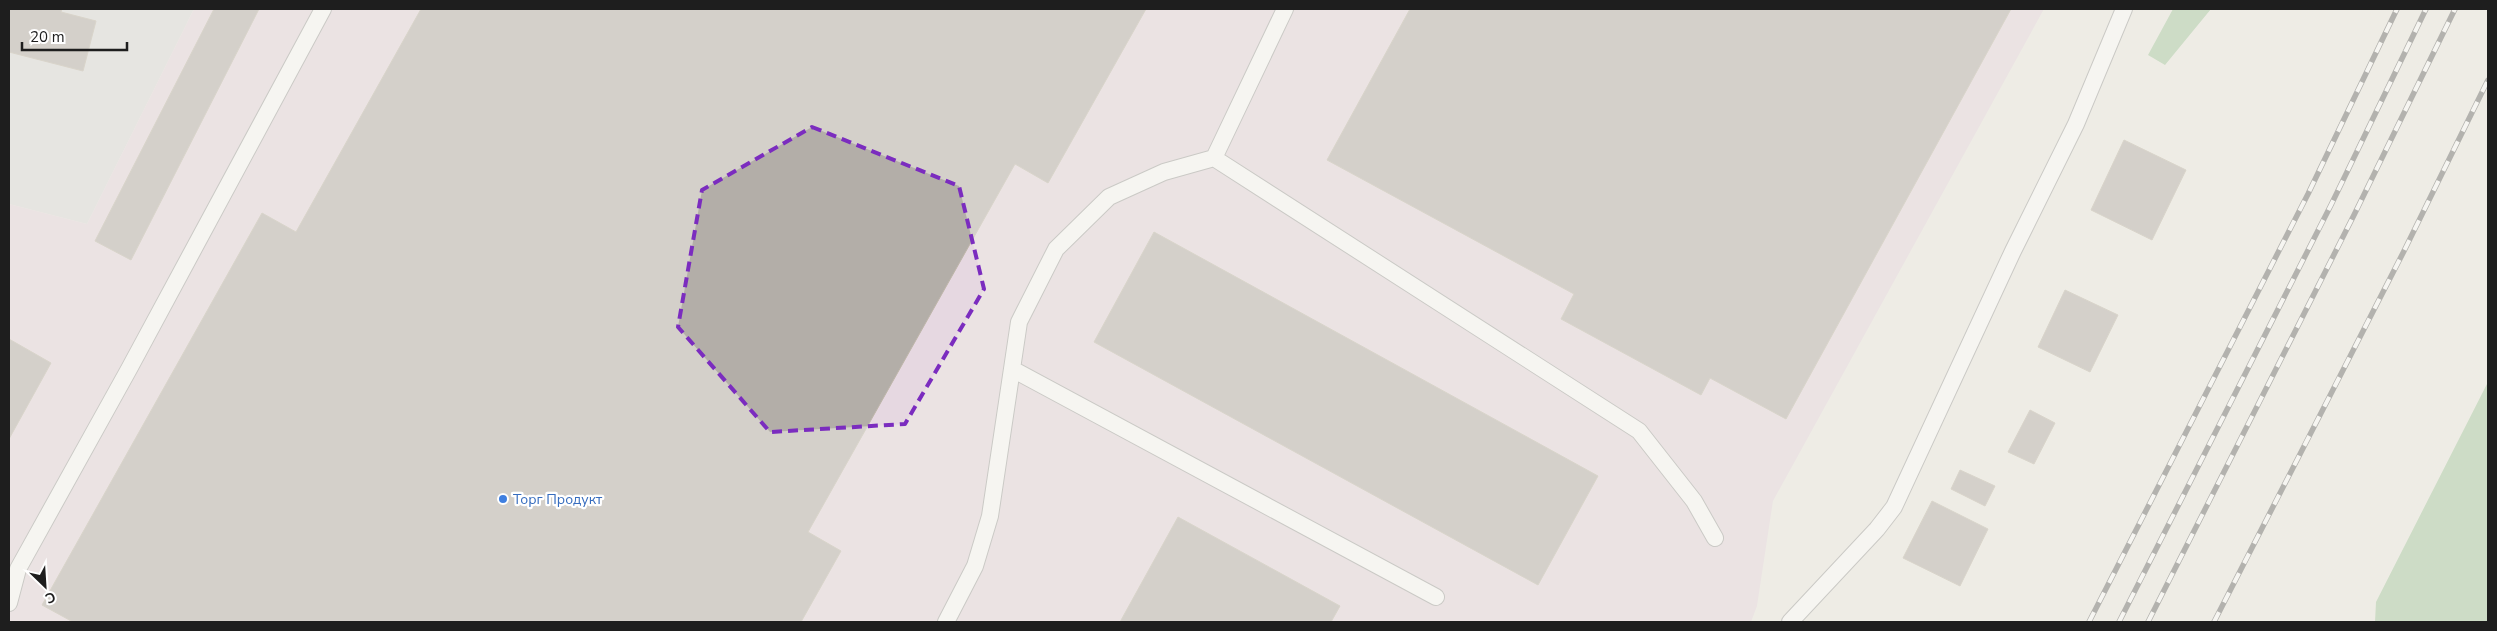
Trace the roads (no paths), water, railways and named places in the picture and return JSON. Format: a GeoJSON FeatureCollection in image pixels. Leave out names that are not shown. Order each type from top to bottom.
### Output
{"type":"FeatureCollection","features":[{"type":"Feature","properties":{"kind":"lane"},"geometry":{"type":"LineString","coordinates":[[9,603],[18,569],[129,369],[323,9]]}},
{"type":"Feature","properties":{"kind":"lane"},"geometry":{"type":"LineString","coordinates":[[1214,158],[1285,9]]}},
{"type":"Feature","properties":{"kind":"lane"},"geometry":{"type":"LineString","coordinates":[[1790,622],[1877,529],[1894,507],[2013,251],[2076,124],[2124,9]]}},
{"type":"Feature","properties":{"kind":"lane"},"geometry":{"type":"LineString","coordinates":[[946,622],[975,566],[990,516],[1019,322],[1056,248],[1109,197],[1164,172],[1214,158],[1639,430],[1694,500],[1715,538]]}},
{"type":"Feature","properties":{"kind":"lane"},"geometry":{"type":"LineString","coordinates":[[1012,369],[1436,597]]}},
{"type":"Feature","properties":{"kind":"railway"},"geometry":{"type":"LineString","coordinates":[[2089,622],[2308,194],[2397,9]]}},
{"type":"Feature","properties":{"kind":"railway"},"geometry":{"type":"LineString","coordinates":[[2119,622],[2331,205],[2426,9]]}},
{"type":"Feature","properties":{"kind":"railway"},"geometry":{"type":"LineString","coordinates":[[2148,622],[2354,215],[2455,9]]}},
{"type":"Feature","properties":{"kind":"railway"},"geometry":{"type":"LineString","coordinates":[[2214,622],[2404,251],[2488,80]]}},
{"type":"Feature","properties":{"kind":"place","name":"Торг Продукт"},"geometry":{"type":"Point","coordinates":[503,499]}}]}
